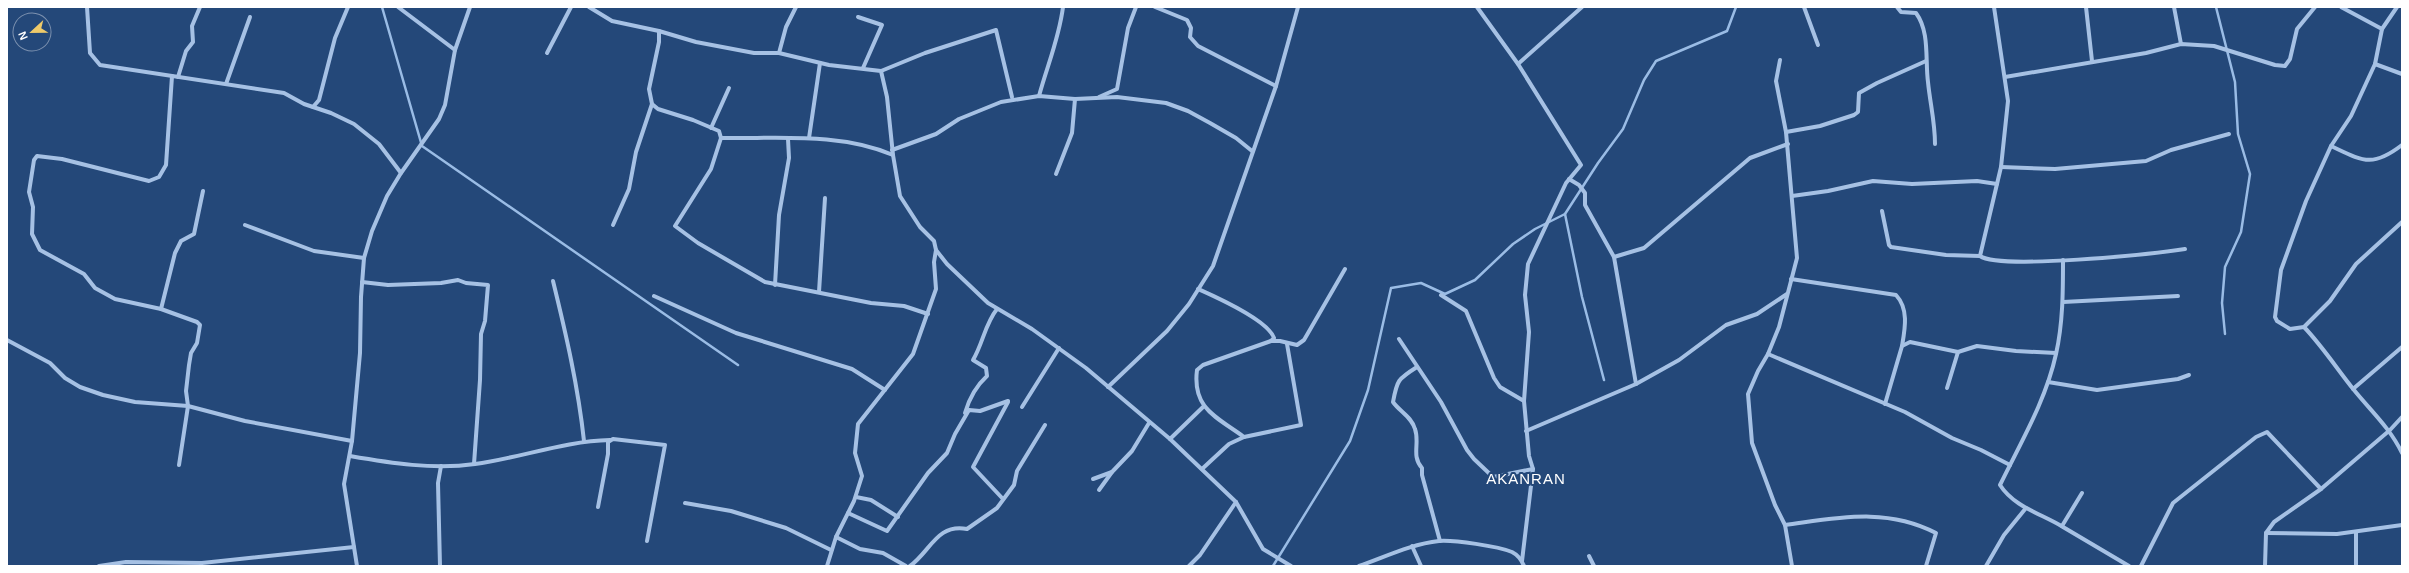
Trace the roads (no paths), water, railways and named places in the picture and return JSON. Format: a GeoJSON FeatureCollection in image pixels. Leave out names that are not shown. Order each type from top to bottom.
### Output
{"type":"FeatureCollection","features":[{"type":"Feature","properties":{"kind":"street"},"geometry":{"type":"LineString","coordinates":[[87,7],[90,53],[94,61],[100,66],[284,93],[354,124],[379,144],[400,173]]}},
{"type":"Feature","properties":{"kind":"street"},"geometry":{"type":"LineString","coordinates":[[178,77],[186,51],[193,42],[192,26],[200,7]]}},
{"type":"Feature","properties":{"kind":"street"},"geometry":{"type":"LineString","coordinates":[[313,107],[319,100],[335,38],[348,7]]}},
{"type":"Feature","properties":{"kind":"street"},"geometry":{"type":"LineString","coordinates":[[398,7],[455,50]]}},
{"type":"Feature","properties":{"kind":"street"},"geometry":{"type":"LineString","coordinates":[[357,566],[344,484],[352,441],[360,354],[364,258],[375,224],[387,196],[400,173],[439,119],[445,105],[455,50],[470,7]]}},
{"type":"Feature","properties":{"kind":"street"},"geometry":{"type":"LineString","coordinates":[[547,53],[571,7]]}},
{"type":"Feature","properties":{"kind":"street"},"geometry":{"type":"LineString","coordinates":[[588,7],[612,20],[659,31],[696,42],[754,52],[779,53],[820,63],[881,71],[925,53],[996,30],[1012,97]]}},
{"type":"Feature","properties":{"kind":"street"},"geometry":{"type":"LineString","coordinates":[[779,53],[786,27],[796,7]]}},
{"type":"Feature","properties":{"kind":"street"},"geometry":{"type":"LineString","coordinates":[[1040,96],[1045,75],[1050,66],[1061,26],[1063,7]]}},
{"type":"Feature","properties":{"kind":"street"},"geometry":{"type":"LineString","coordinates":[[1097,98],[1117,89],[1128,28],[1136,7]]}},
{"type":"Feature","properties":{"kind":"street"},"geometry":{"type":"LineString","coordinates":[[1155,7],[1188,20],[1191,28],[1190,37],[1198,46],[1276,86]]}},
{"type":"Feature","properties":{"kind":"street"},"geometry":{"type":"LineString","coordinates":[[1108,387],[1167,331],[1214,266],[1252,151],[1276,86],[1298,7]]}},
{"type":"Feature","properties":{"kind":"street"},"geometry":{"type":"LineString","coordinates":[[1477,7],[1518,64],[1580,160],[1581,165],[1569,179],[1528,264],[1525,291],[1529,332],[1524,401],[1529,456],[1533,469],[1522,561]]}},
{"type":"Feature","properties":{"kind":"street"},"geometry":{"type":"LineString","coordinates":[[1518,64],[1582,7]]}},
{"type":"Feature","properties":{"kind":"street"},"geometry":{"type":"LineString","coordinates":[[1804,7],[1818,45]]}},
{"type":"Feature","properties":{"kind":"street"},"geometry":{"type":"LineString","coordinates":[[1897,7],[1901,12],[1916,13],[1921,20],[1925,35],[1926,61],[1934,115],[1935,144]]}},
{"type":"Feature","properties":{"kind":"street"},"geometry":{"type":"LineString","coordinates":[[1980,256],[2001,167],[2008,100],[1994,7]]}},
{"type":"Feature","properties":{"kind":"street"},"geometry":{"type":"LineString","coordinates":[[2086,7],[2092,61]]}},
{"type":"Feature","properties":{"kind":"street"},"geometry":{"type":"LineString","coordinates":[[2174,7],[2181,44]]}},
{"type":"Feature","properties":{"kind":"street"},"geometry":{"type":"LineString","coordinates":[[2005,77],[2181,44],[2214,46],[2275,66],[2285,66],[2290,60],[2297,29],[2315,7]]}},
{"type":"Feature","properties":{"kind":"street"},"geometry":{"type":"LineString","coordinates":[[2340,7],[2382,29]]}},
{"type":"Feature","properties":{"kind":"street"},"geometry":{"type":"LineString","coordinates":[[2397,7],[2382,29],[2375,64],[2351,116],[2331,146],[2306,201],[2281,270],[2275,317],[2277,321],[2290,328],[2304,327],[2330,301],[2356,264],[2402,222]]}},
{"type":"Feature","properties":{"kind":"street"},"geometry":{"type":"LineString","coordinates":[[226,84],[250,17]]}},
{"type":"Feature","properties":{"kind":"street"},"geometry":{"type":"LineString","coordinates":[[858,17],[882,25],[863,68]]}},
{"type":"Feature","properties":{"kind":"street"},"geometry":{"type":"LineString","coordinates":[[613,225],[629,189],[636,152],[652,104],[649,89],[659,42],[659,31]]}},
{"type":"Feature","properties":{"kind":"street"},"geometry":{"type":"LineString","coordinates":[[1780,60],[1776,81],[1788,144],[1797,258],[1779,327],[1768,354],[1758,371],[1748,394],[1749,424],[1752,444],[1774,505],[1784,525],[1792,566]]}},
{"type":"Feature","properties":{"kind":"street"},"geometry":{"type":"LineString","coordinates":[[1786,132],[1820,126],[1854,115],[1858,112],[1859,93],[1877,83],[1926,61]]}},
{"type":"Feature","properties":{"kind":"street"},"geometry":{"type":"LineString","coordinates":[[809,138],[820,63]]}},
{"type":"Feature","properties":{"kind":"street"},"geometry":{"type":"LineString","coordinates":[[2375,64],[2402,74]]}},
{"type":"Feature","properties":{"kind":"street"},"geometry":{"type":"LineString","coordinates":[[827,566],[836,537],[856,497],[862,476],[854,453],[858,424],[914,354],[936,289],[934,262],[936,250],[934,241],[920,227],[900,196],[892,150],[887,97],[881,71]]}},
{"type":"Feature","properties":{"kind":"street"},"geometry":{"type":"LineString","coordinates":[[172,76],[166,165],[159,177],[149,181],[69,161],[37,156],[34,160],[29,180],[29,192],[33,206],[32,234],[40,250],[84,274],[95,288],[115,299],[161,309],[197,322],[200,326],[197,343],[191,353],[189,365],[186,391],[188,406],[179,465]]}},
{"type":"Feature","properties":{"kind":"street"},"geometry":{"type":"LineString","coordinates":[[711,128],[729,88]]}},
{"type":"Feature","properties":{"kind":"street"},"geometry":{"type":"LineString","coordinates":[[892,150],[936,134],[959,118],[1001,102],[1040,96],[1075,99],[1117,97],[1166,103],[1188,111],[1223,130],[1252,151]]}},
{"type":"Feature","properties":{"kind":"street"},"geometry":{"type":"LineString","coordinates":[[1056,174],[1072,133],[1075,99]]}},
{"type":"Feature","properties":{"kind":"street"},"geometry":{"type":"LineString","coordinates":[[652,104],[658,110],[693,120],[719,131],[721,138],[711,169],[675,226],[698,243],[750,275],[775,285],[819,292],[871,303],[904,306],[928,314]]}},
{"type":"Feature","properties":{"kind":"street"},"geometry":{"type":"LineString","coordinates":[[2001,167],[2056,169],[2146,161],[2171,150],[2229,134]]}},
{"type":"Feature","properties":{"kind":"street"},"geometry":{"type":"LineString","coordinates":[[721,138],[809,138],[871,146],[893,155]]}},
{"type":"Feature","properties":{"kind":"street"},"geometry":{"type":"LineString","coordinates":[[775,285],[779,215],[789,158],[788,139]]}},
{"type":"Feature","properties":{"kind":"street"},"geometry":{"type":"LineString","coordinates":[[1614,257],[1644,248],[1750,158],[1788,144]]}},
{"type":"Feature","properties":{"kind":"street"},"geometry":{"type":"LineString","coordinates":[[2331,146],[2367,161],[2389,155],[2402,145]]}},
{"type":"Feature","properties":{"kind":"street"},"geometry":{"type":"LineString","coordinates":[[1569,179],[1579,185],[1584,193],[1586,205],[1614,257],[1636,384]]}},
{"type":"Feature","properties":{"kind":"street"},"geometry":{"type":"LineString","coordinates":[[1792,196],[1835,190],[1873,180],[1912,184],[1977,181],[1997,184]]}},
{"type":"Feature","properties":{"kind":"street"},"geometry":{"type":"LineString","coordinates":[[161,309],[175,253],[181,241],[194,234],[204,191]]}},
{"type":"Feature","properties":{"kind":"street"},"geometry":{"type":"LineString","coordinates":[[819,292],[825,198]]}},
{"type":"Feature","properties":{"kind":"street"},"geometry":{"type":"LineString","coordinates":[[1882,211],[1889,245],[1892,247],[1946,255],[1980,256],[1994,262],[2063,260],[2152,254],[2185,249]]}},
{"type":"Feature","properties":{"kind":"street"},"geometry":{"type":"LineString","coordinates":[[245,225],[314,251],[364,258]]}},
{"type":"Feature","properties":{"kind":"street"},"geometry":{"type":"LineString","coordinates":[[936,250],[947,264],[997,309],[1032,329],[1059,348],[1170,439],[1236,502],[1263,549],[1291,566]]}},
{"type":"Feature","properties":{"kind":"street"},"geometry":{"type":"LineString","coordinates":[[2063,260],[2063,302],[2056,353],[2048,382],[2000,485],[2005,492],[2026,508],[2062,526],[2129,566]]}},
{"type":"Feature","properties":{"kind":"street"},"geometry":{"type":"LineString","coordinates":[[1244,437],[1203,407],[1198,397],[1198,370],[1203,365],[1271,341],[1280,341],[1287,344],[1297,345],[1304,340],[1345,269]]}},
{"type":"Feature","properties":{"kind":"street"},"geometry":{"type":"LineString","coordinates":[[362,282],[388,285],[441,283],[458,280],[466,283],[488,285],[481,334],[480,380],[474,464]]}},
{"type":"Feature","properties":{"kind":"street"},"geometry":{"type":"LineString","coordinates":[[1791,280],[1896,295],[1902,301],[1906,324],[1902,346],[1885,404]]}},
{"type":"Feature","properties":{"kind":"street"},"geometry":{"type":"LineString","coordinates":[[553,281],[569,346],[580,404],[584,441]]}},
{"type":"Feature","properties":{"kind":"street"},"geometry":{"type":"LineString","coordinates":[[1198,289],[1226,302],[1272,332],[1274,338],[1271,341]]}},
{"type":"Feature","properties":{"kind":"street"},"geometry":{"type":"LineString","coordinates":[[1526,431],[1636,384],[1679,360],[1726,325],[1757,314],[1788,294]]}},
{"type":"Feature","properties":{"kind":"street"},"geometry":{"type":"LineString","coordinates":[[1441,295],[1466,311],[1494,378],[1500,387],[1524,401]]}},
{"type":"Feature","properties":{"kind":"street"},"geometry":{"type":"LineString","coordinates":[[654,296],[736,333],[852,369],[885,390]]}},
{"type":"Feature","properties":{"kind":"street"},"geometry":{"type":"LineString","coordinates":[[2063,302],[2178,296]]}},
{"type":"Feature","properties":{"kind":"street"},"geometry":{"type":"LineString","coordinates":[[964,420],[970,398],[980,382],[987,376],[986,368],[973,360],[981,347],[989,319],[997,309]]}},
{"type":"Feature","properties":{"kind":"street"},"geometry":{"type":"LineString","coordinates":[[2304,327],[2320,343],[2353,389],[2390,430],[2402,453]]}},
{"type":"Feature","properties":{"kind":"street"},"geometry":{"type":"LineString","coordinates":[[1399,338],[1441,402],[1470,455],[1493,477],[1533,469]]}},
{"type":"Feature","properties":{"kind":"street"},"geometry":{"type":"LineString","coordinates":[[7,340],[50,363],[65,378],[80,387],[134,402],[188,406],[245,421],[352,441]]}},
{"type":"Feature","properties":{"kind":"street"},"geometry":{"type":"LineString","coordinates":[[1902,346],[1910,342],[1958,352],[1977,346],[2016,351],[2056,353]]}},
{"type":"Feature","properties":{"kind":"street"},"geometry":{"type":"LineString","coordinates":[[1202,469],[1229,444],[1244,437],[1301,425],[1287,344]]}},
{"type":"Feature","properties":{"kind":"street"},"geometry":{"type":"LineString","coordinates":[[2353,389],[2402,347]]}},
{"type":"Feature","properties":{"kind":"street"},"geometry":{"type":"LineString","coordinates":[[1022,408],[1059,348]]}},
{"type":"Feature","properties":{"kind":"street"},"geometry":{"type":"LineString","coordinates":[[1947,388],[1958,352]]}},
{"type":"Feature","properties":{"kind":"street"},"geometry":{"type":"LineString","coordinates":[[1768,354],[1885,404],[2010,465]]}},
{"type":"Feature","properties":{"kind":"street"},"geometry":{"type":"LineString","coordinates":[[1417,367],[1396,382],[1393,402],[1408,416],[1416,430],[1415,456],[1417,463],[1422,468],[1440,541]]}},
{"type":"Feature","properties":{"kind":"street"},"geometry":{"type":"LineString","coordinates":[[2048,382],[2097,390],[2178,379],[2189,375]]}},
{"type":"Feature","properties":{"kind":"street"},"geometry":{"type":"LineString","coordinates":[[848,512],[884,531],[887,531],[928,473],[947,453],[955,434],[969,410],[980,411],[1008,401],[973,467],[1003,499]]}},
{"type":"Feature","properties":{"kind":"street"},"geometry":{"type":"LineString","coordinates":[[1170,439],[1203,407]]}},
{"type":"Feature","properties":{"kind":"street"},"geometry":{"type":"LineString","coordinates":[[2265,566],[2266,533],[2274,522],[2321,488],[2390,430],[2402,416]]}},
{"type":"Feature","properties":{"kind":"street"},"geometry":{"type":"LineString","coordinates":[[1099,490],[1112,472],[1132,450],[1149,423]]}},
{"type":"Feature","properties":{"kind":"street"},"geometry":{"type":"LineString","coordinates":[[910,566],[930,543],[949,528],[956,527],[967,529],[974,525],[982,516],[996,508],[1014,484],[1017,471],[1045,425]]}},
{"type":"Feature","properties":{"kind":"street"},"geometry":{"type":"LineString","coordinates":[[2141,566],[2173,504],[2256,437],[2267,432],[2321,488]]}},
{"type":"Feature","properties":{"kind":"street"},"geometry":{"type":"LineString","coordinates":[[598,507],[608,454],[607,445],[610,440]]}},
{"type":"Feature","properties":{"kind":"street"},"geometry":{"type":"LineString","coordinates":[[350,456],[440,466],[474,464],[584,441],[610,440],[651,442],[665,445],[647,541]]}},
{"type":"Feature","properties":{"kind":"street"},"geometry":{"type":"LineString","coordinates":[[440,466],[438,484],[440,566]]}},
{"type":"Feature","properties":{"kind":"street"},"geometry":{"type":"LineString","coordinates":[[1093,479],[1112,472]]}},
{"type":"Feature","properties":{"kind":"street"},"geometry":{"type":"LineString","coordinates":[[2062,526],[2082,493]]}},
{"type":"Feature","properties":{"kind":"street"},"geometry":{"type":"LineString","coordinates":[[856,497],[871,500],[898,516]]}},
{"type":"Feature","properties":{"kind":"street"},"geometry":{"type":"LineString","coordinates":[[1189,566],[1200,555],[1236,502]]}},
{"type":"Feature","properties":{"kind":"street"},"geometry":{"type":"LineString","coordinates":[[685,503],[731,511],[786,528],[831,550]]}},
{"type":"Feature","properties":{"kind":"street"},"geometry":{"type":"LineString","coordinates":[[1986,566],[2004,535],[2026,508]]}},
{"type":"Feature","properties":{"kind":"street"},"geometry":{"type":"LineString","coordinates":[[1784,525],[1855,515],[1888,517],[1936,533],[1926,566]]}},
{"type":"Feature","properties":{"kind":"street"},"geometry":{"type":"LineString","coordinates":[[2266,533],[2323,534],[2356,532],[2402,525]]}},
{"type":"Feature","properties":{"kind":"street"},"geometry":{"type":"LineString","coordinates":[[2356,532],[2356,566]]}},
{"type":"Feature","properties":{"kind":"street"},"geometry":{"type":"LineString","coordinates":[[836,537],[860,549],[883,553],[906,566]]}},
{"type":"Feature","properties":{"kind":"street"},"geometry":{"type":"LineString","coordinates":[[1359,566],[1412,546],[1440,541],[1487,546],[1513,553],[1522,561],[1524,566]]}},
{"type":"Feature","properties":{"kind":"street"},"geometry":{"type":"LineString","coordinates":[[1412,546],[1421,566]]}},
{"type":"Feature","properties":{"kind":"street"},"geometry":{"type":"LineString","coordinates":[[99,566],[126,562],[202,563],[354,547]]}},
{"type":"Feature","properties":{"kind":"street"},"geometry":{"type":"LineString","coordinates":[[1589,556],[1594,566]]}},
{"type":"Feature","properties":{"kind":"waterway"},"geometry":{"type":"LineString","coordinates":[[382,7],[422,146],[738,365]]}},
{"type":"Feature","properties":{"kind":"waterway"},"geometry":{"type":"LineString","coordinates":[[1273,566],[1350,441],[1368,390],[1391,288],[1421,283],[1445,294],[1475,280],[1513,244],[1535,229],[1565,214],[1598,163],[1623,129],[1644,80],[1656,61],[1727,31],[1736,7]]}},
{"type":"Feature","properties":{"kind":"waterway"},"geometry":{"type":"LineString","coordinates":[[2216,7],[2235,82],[2238,134],[2250,174],[2241,232],[2225,267],[2222,303],[2225,334]]}},
{"type":"Feature","properties":{"kind":"waterway"},"geometry":{"type":"LineString","coordinates":[[1565,214],[1582,297],[1604,380]]}},
{"type":"Feature","properties":{"kind":"district","name":"AKANRAN"},"geometry":{"type":"Point","coordinates":[1526,478]}}]}
